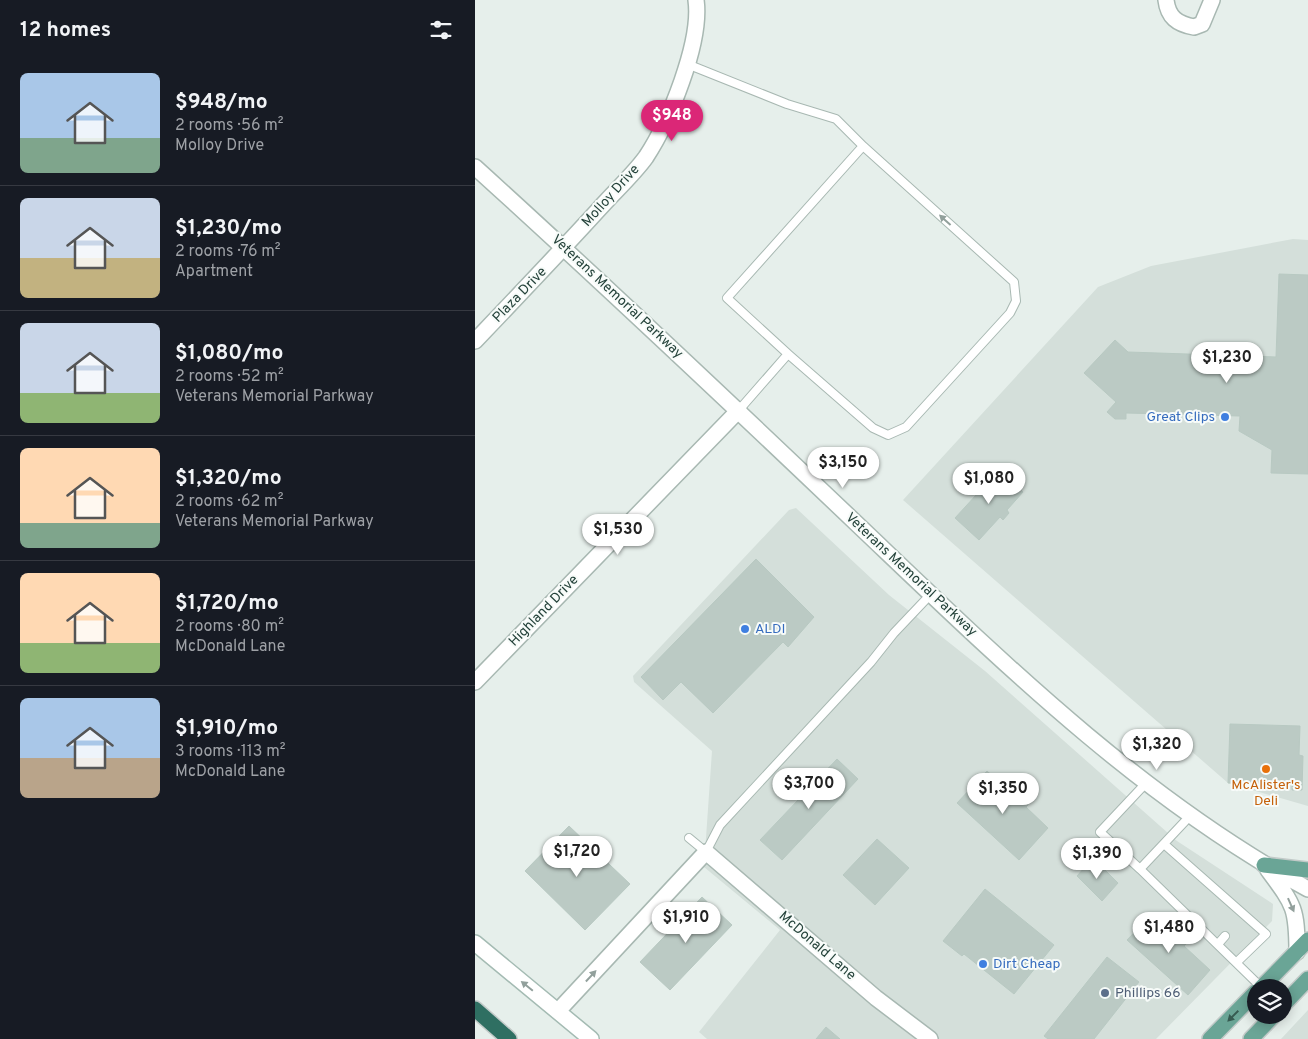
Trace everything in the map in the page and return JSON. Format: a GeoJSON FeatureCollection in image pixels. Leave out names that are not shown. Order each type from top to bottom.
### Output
{"type":"FeatureCollection","features":[{"type":"Feature","properties":{"kind":"highway"},"geometry":{"type":"LineString","coordinates":[[475,1009],[509,1039]]}},
{"type":"Feature","properties":{"kind":"main road"},"geometry":{"type":"LineString","coordinates":[[1264,865],[1308,870]]}},
{"type":"Feature","properties":{"kind":"main road"},"geometry":{"type":"LineString","coordinates":[[1269,979],[1308,940]]}},
{"type":"Feature","properties":{"kind":"main road"},"geometry":{"type":"LineString","coordinates":[[1292,996],[1308,979]]}},
{"type":"Feature","properties":{"kind":"main road"},"geometry":{"type":"LineString","coordinates":[[1209,1039],[1247,1001]]}},
{"type":"Feature","properties":{"kind":"main road"},"geometry":{"type":"LineString","coordinates":[[1251,1039],[1265,1024]]}},
{"type":"Feature","properties":{"kind":"street","name":"Molloy Drive"},"geometry":{"type":"LineString","coordinates":[[565,248],[645,158],[662,130],[692,53],[696,29],[696,0]]}},
{"type":"Feature","properties":{"kind":"street"},"geometry":{"type":"LineString","coordinates":[[1166,0],[1167,10],[1172,19],[1194,27],[1202,24],[1212,0]]}},
{"type":"Feature","properties":{"kind":"street","name":"Veterans Memorial Parkway"},"geometry":{"type":"LineString","coordinates":[[475,166],[739,410],[931,594],[1039,694],[1190,816],[1264,865],[1308,889]]}},
{"type":"Feature","properties":{"kind":"street","name":"Plaza Drive"},"geometry":{"type":"LineString","coordinates":[[475,341],[565,248]]}},
{"type":"Feature","properties":{"kind":"street","name":"Highland Drive"},"geometry":{"type":"LineString","coordinates":[[475,682],[739,410]]}},
{"type":"Feature","properties":{"kind":"street"},"geometry":{"type":"LineString","coordinates":[[558,1012],[706,852]]}},
{"type":"Feature","properties":{"kind":"street","name":"McDonald Lane"},"geometry":{"type":"LineString","coordinates":[[706,852],[876,998],[930,1039]]}},
{"type":"Feature","properties":{"kind":"street"},"geometry":{"type":"LineString","coordinates":[[1264,865],[1290,899],[1295,912],[1297,918],[1297,952]]}},
{"type":"Feature","properties":{"kind":"street"},"geometry":{"type":"LineString","coordinates":[[475,943],[591,1039]]}},
{"type":"Feature","properties":{"kind":"lane"},"geometry":{"type":"LineString","coordinates":[[687,64],[787,104],[836,119],[863,146],[1014,282],[1016,301],[1010,313],[906,427],[888,435],[873,428],[727,298],[863,146]]}},
{"type":"Feature","properties":{"kind":"lane"},"geometry":{"type":"LineString","coordinates":[[739,410],[788,354]]}},
{"type":"Feature","properties":{"kind":"lane"},"geometry":{"type":"LineString","coordinates":[[706,852],[719,825],[858,677],[931,594]]}},
{"type":"Feature","properties":{"kind":"lane"},"geometry":{"type":"LineString","coordinates":[[1147,782],[1100,832],[1140,869],[1170,893],[1186,913],[1253,979]]}},
{"type":"Feature","properties":{"kind":"lane"},"geometry":{"type":"LineString","coordinates":[[1140,869],[1190,816]]}},
{"type":"Feature","properties":{"kind":"lane","name":"McDonald Lane"},"geometry":{"type":"LineString","coordinates":[[689,838],[706,852]]}},
{"type":"Feature","properties":{"kind":"lane"},"geometry":{"type":"LineString","coordinates":[[1164,844],[1190,871],[1242,917],[1266,934],[1237,962]]}},
{"type":"Feature","properties":{"kind":"lane"},"geometry":{"type":"LineString","coordinates":[[1186,913],[1191,907]]}},
{"type":"Feature","properties":{"kind":"lane"},"geometry":{"type":"LineString","coordinates":[[1199,926],[1205,920]]}},
{"type":"Feature","properties":{"kind":"lane"},"geometry":{"type":"LineString","coordinates":[[1218,944],[1225,936]]}},
{"type":"Feature","properties":{"kind":"shaded area"},"geometry":{"type":"Polygon","coordinates":[[[1293,239],[1308,240],[1308,806],[1228,783],[903,500],[1098,287],[1151,266],[1293,239]]]}},
{"type":"Feature","properties":{"kind":"shaded area"},"geometry":{"type":"Polygon","coordinates":[[[796,508],[889,595],[985,671],[1177,841],[1273,904],[1272,921],[1156,1039],[707,1039],[699,1032],[780,930],[704,867],[712,751],[634,682],[633,676],[789,510],[796,508]]]}},
{"type":"Feature","properties":{"kind":"shaded area"},"geometry":{"type":"Polygon","coordinates":[[[1308,1010],[1308,1039],[1281,1039],[1308,1010]]]}},
{"type":"Feature","properties":{"kind":"building"},"geometry":{"type":"Polygon","coordinates":[[[1279,274],[1308,275],[1308,474],[1271,473],[1272,450],[1239,431],[1240,416],[1126,413],[1126,419],[1115,419],[1107,412],[1116,402],[1084,373],[1115,340],[1128,352],[1276,357],[1279,274]]]}},
{"type":"Feature","properties":{"kind":"building"},"geometry":{"type":"Polygon","coordinates":[[[999,470],[1023,492],[1007,510],[1009,513],[1003,520],[1000,517],[979,540],[955,518],[999,470]]]}},
{"type":"Feature","properties":{"kind":"building","name":"ALDI"},"geometry":{"type":"Polygon","coordinates":[[[756,559],[814,617],[788,647],[783,642],[713,713],[681,682],[663,700],[641,677],[756,559]]]}},
{"type":"Feature","properties":{"kind":"building","name":"McAlister's Deli"},"geometry":{"type":"Polygon","coordinates":[[[1230,724],[1300,726],[1299,755],[1303,756],[1302,790],[1292,790],[1292,785],[1228,783],[1230,724]]]}},
{"type":"Feature","properties":{"kind":"building"},"geometry":{"type":"Polygon","coordinates":[[[837,759],[858,779],[782,860],[760,840],[837,759]]]}},
{"type":"Feature","properties":{"kind":"building"},"geometry":{"type":"Polygon","coordinates":[[[987,771],[1009,791],[1011,789],[1028,805],[1026,807],[1048,828],[1019,860],[957,803],[987,771]]]}},
{"type":"Feature","properties":{"kind":"building"},"geometry":{"type":"Polygon","coordinates":[[[569,826],[630,884],[585,930],[525,871],[569,826]]]}},
{"type":"Feature","properties":{"kind":"building"},"geometry":{"type":"Polygon","coordinates":[[[877,839],[909,868],[875,905],[843,875],[877,839]]]}},
{"type":"Feature","properties":{"kind":"building"},"geometry":{"type":"Polygon","coordinates":[[[1093,858],[1118,883],[1102,901],[1077,876],[1093,858]]]}},
{"type":"Feature","properties":{"kind":"building"},"geometry":{"type":"Polygon","coordinates":[[[985,889],[1054,945],[1014,994],[964,954],[962,956],[943,941],[985,889]]]}},
{"type":"Feature","properties":{"kind":"building"},"geometry":{"type":"Polygon","coordinates":[[[702,897],[732,925],[670,990],[640,962],[702,897]]]}},
{"type":"Feature","properties":{"kind":"building"},"geometry":{"type":"Polygon","coordinates":[[[1150,916],[1175,938],[1181,930],[1192,938],[1184,946],[1210,970],[1188,995],[1127,940],[1150,916]]]}},
{"type":"Feature","properties":{"kind":"building","name":"Phillips 66"},"geometry":{"type":"Polygon","coordinates":[[[1107,957],[1139,982],[1094,1039],[1048,1039],[1044,1036],[1107,957]]]}},
{"type":"Feature","properties":{"kind":"building"},"geometry":{"type":"Polygon","coordinates":[[[826,1027],[840,1039],[816,1039],[826,1027]]]}},
{"type":"Feature","properties":{"kind":"place","name":"Great Clips"},"geometry":{"type":"Point","coordinates":[1225,417]}},
{"type":"Feature","properties":{"kind":"place","name":"ALDI"},"geometry":{"type":"Point","coordinates":[745,629]}},
{"type":"Feature","properties":{"kind":"place","name":"McAlister's Deli"},"geometry":{"type":"Point","coordinates":[1266,769]}},
{"type":"Feature","properties":{"kind":"place","name":"Dirt Cheap"},"geometry":{"type":"Point","coordinates":[983,964]}},
{"type":"Feature","properties":{"kind":"place","name":"Phillips 66"},"geometry":{"type":"Point","coordinates":[1105,993]}}]}
